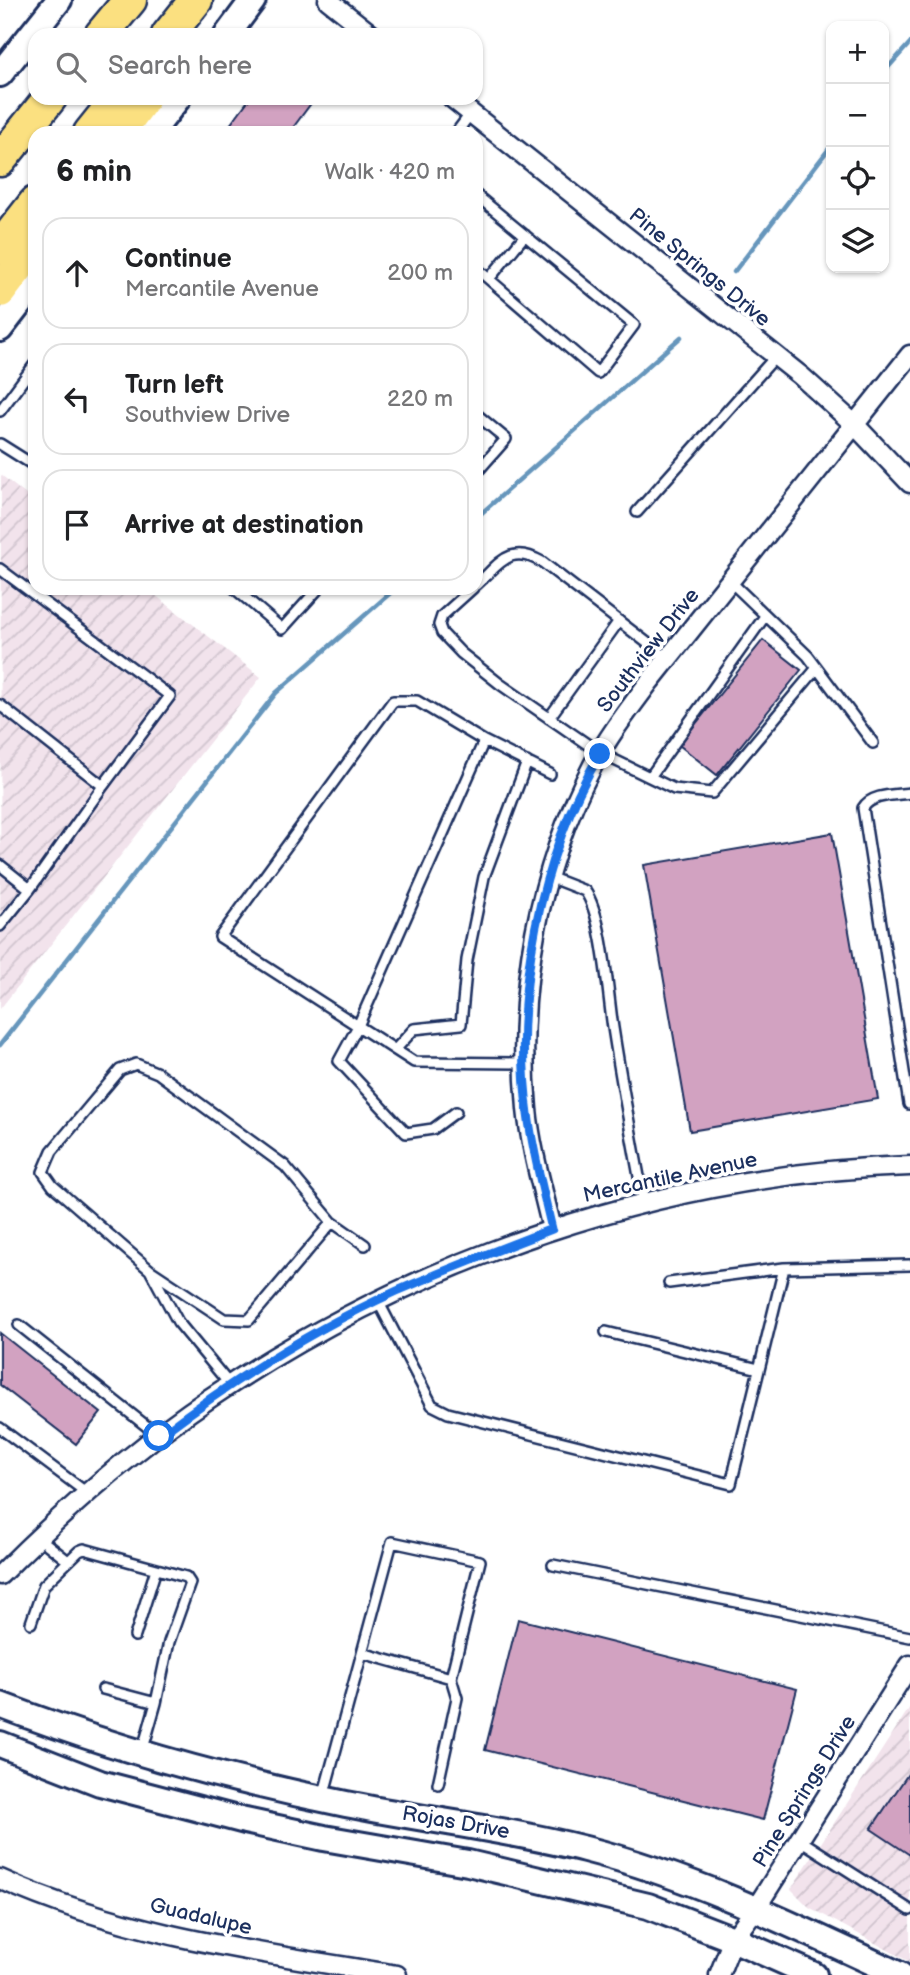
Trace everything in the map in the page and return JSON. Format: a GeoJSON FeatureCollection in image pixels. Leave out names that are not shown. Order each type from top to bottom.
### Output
{"type":"FeatureCollection","features":[{"type":"Feature","properties":{"kind":"highway"},"geometry":{"type":"LineString","coordinates":[[107,28],[130,0]]}},
{"type":"Feature","properties":{"kind":"highway"},"geometry":{"type":"LineString","coordinates":[[174,28],[196,0]]}},
{"type":"Feature","properties":{"kind":"highway"},"geometry":{"type":"LineString","coordinates":[[197,28],[219,0]]}},
{"type":"Feature","properties":{"kind":"highway"},"geometry":{"type":"LineString","coordinates":[[0,160],[44,105]]}},
{"type":"Feature","properties":{"kind":"highway"},"geometry":{"type":"LineString","coordinates":[[96,126],[112,105]]}},
{"type":"Feature","properties":{"kind":"highway"},"geometry":{"type":"LineString","coordinates":[[123,126],[139,105]]}},
{"type":"Feature","properties":{"kind":"highway"},"geometry":{"type":"LineString","coordinates":[[0,248],[28,212]]}},
{"type":"Feature","properties":{"kind":"highway"},"geometry":{"type":"LineString","coordinates":[[0,291],[28,254]]}},
{"type":"Feature","properties":{"kind":"main road"},"geometry":{"type":"LineString","coordinates":[[37,28],[59,0]]}},
{"type":"Feature","properties":{"kind":"main road"},"geometry":{"type":"LineString","coordinates":[[232,28],[254,0]]}},
{"type":"Feature","properties":{"kind":"main road"},"geometry":{"type":"LineString","coordinates":[[0,74],[28,39]]}},
{"type":"Feature","properties":{"kind":"main road"},"geometry":{"type":"LineString","coordinates":[[156,126],[173,105]]}},
{"type":"Feature","properties":{"kind":"main road"},"geometry":{"type":"LineString","coordinates":[[0,329],[28,293]]}},
{"type":"Feature","properties":{"kind":"main road","name":"Rojas Drive"},"geometry":{"type":"LineString","coordinates":[[0,1705],[67,1731],[201,1771],[323,1799],[527,1835],[587,1850],[756,1908],[900,1975]]}},
{"type":"Feature","properties":{"kind":"main road","name":"Rojas Drive"},"geometry":{"type":"LineString","coordinates":[[0,1744],[75,1775],[258,1824],[468,1863],[620,1898],[733,1939],[814,1975]]}},
{"type":"Feature","properties":{"kind":"street"},"geometry":{"type":"LineString","coordinates":[[328,0],[363,28]]}},
{"type":"Feature","properties":{"kind":"street","name":"Pine Springs Drive"},"geometry":{"type":"LineString","coordinates":[[461,105],[776,356],[854,424],[910,483]]}},
{"type":"Feature","properties":{"kind":"street","name":"Southview Drive"},"geometry":{"type":"LineString","coordinates":[[552,1229],[527,1111],[524,1014],[537,925],[566,825],[600,754],[667,658],[910,355]]}},
{"type":"Feature","properties":{"kind":"street","name":"Mercantile Avenue"},"geometry":{"type":"LineString","coordinates":[[0,1575],[87,1493],[159,1436],[230,1385],[296,1344],[378,1301],[552,1229],[644,1203],[773,1178],[910,1166]]}},
{"type":"Feature","properties":{"kind":"street","name":"Pine Springs Drive"},"geometry":{"type":"LineString","coordinates":[[719,1975],[733,1939],[800,1840],[910,1665]]}},
{"type":"Feature","properties":{"kind":"street","name":"Guadalupe"},"geometry":{"type":"LineString","coordinates":[[0,1879],[43,1899],[202,1943],[397,1975]]}},
{"type":"Feature","properties":{"kind":"lane"},"geometry":{"type":"LineString","coordinates":[[461,126],[471,113]]}},
{"type":"Feature","properties":{"kind":"lane"},"geometry":{"type":"LineString","coordinates":[[483,201],[634,325],[598,373],[483,274]]}},
{"type":"Feature","properties":{"kind":"lane"},"geometry":{"type":"LineString","coordinates":[[489,279],[525,235]]}},
{"type":"Feature","properties":{"kind":"lane"},"geometry":{"type":"LineString","coordinates":[[637,512],[776,356]]}},
{"type":"Feature","properties":{"kind":"lane"},"geometry":{"type":"LineString","coordinates":[[0,411],[28,373]]}},
{"type":"Feature","properties":{"kind":"lane"},"geometry":{"type":"LineString","coordinates":[[483,420],[506,439],[483,465]]}},
{"type":"Feature","properties":{"kind":"lane"},"geometry":{"type":"LineString","coordinates":[[0,444],[28,462]]}},
{"type":"Feature","properties":{"kind":"lane"},"geometry":{"type":"LineString","coordinates":[[483,580],[506,558],[522,553],[542,562],[667,658]]}},
{"type":"Feature","properties":{"kind":"lane"},"geometry":{"type":"LineString","coordinates":[[0,569],[28,590]]}},
{"type":"Feature","properties":{"kind":"lane"},"geometry":{"type":"LineString","coordinates":[[730,581],[808,656],[873,743]]}},
{"type":"Feature","properties":{"kind":"lane"},"geometry":{"type":"LineString","coordinates":[[0,926],[30,889],[170,696],[35,595]]}},
{"type":"Feature","properties":{"kind":"lane"},"geometry":{"type":"LineString","coordinates":[[242,595],[282,629],[312,595]]}},
{"type":"Feature","properties":{"kind":"lane"},"geometry":{"type":"LineString","coordinates":[[466,595],[442,617],[439,625],[447,639],[488,675],[600,754],[674,789],[712,793],[817,668]]}},
{"type":"Feature","properties":{"kind":"lane"},"geometry":{"type":"LineString","coordinates":[[650,777],[765,616]]}},
{"type":"Feature","properties":{"kind":"lane"},"geometry":{"type":"LineString","coordinates":[[549,718],[619,621]]}},
{"type":"Feature","properties":{"kind":"lane"},"geometry":{"type":"LineString","coordinates":[[524,1063],[414,1062],[220,937],[393,701],[417,701],[484,741],[550,774]]}},
{"type":"Feature","properties":{"kind":"lane"},"geometry":{"type":"LineString","coordinates":[[0,705],[103,786]]}},
{"type":"Feature","properties":{"kind":"lane"},"geometry":{"type":"LineString","coordinates":[[456,1112],[433,1129],[406,1133],[339,1061],[358,1026],[484,741]]}},
{"type":"Feature","properties":{"kind":"lane"},"geometry":{"type":"LineString","coordinates":[[395,1050],[414,1029],[461,1024],[467,960],[484,877],[527,762]]}},
{"type":"Feature","properties":{"kind":"lane"},"geometry":{"type":"LineString","coordinates":[[910,793],[873,799],[865,803],[863,808],[910,1110]]}},
{"type":"Feature","properties":{"kind":"lane"},"geometry":{"type":"LineString","coordinates":[[0,865],[30,889]]}},
{"type":"Feature","properties":{"kind":"lane"},"geometry":{"type":"LineString","coordinates":[[549,877],[585,891],[592,903],[601,942],[644,1203]]}},
{"type":"Feature","properties":{"kind":"lane"},"geometry":{"type":"LineString","coordinates":[[332,1222],[249,1320],[224,1319],[150,1270],[53,1186],[43,1172],[51,1151],[120,1070],[136,1064],[158,1073],[285,1166],[332,1222],[365,1245]]}},
{"type":"Feature","properties":{"kind":"lane"},"geometry":{"type":"LineString","coordinates":[[669,1283],[784,1268],[910,1265]]}},
{"type":"Feature","properties":{"kind":"lane"},"geometry":{"type":"LineString","coordinates":[[378,1301],[432,1405],[448,1413],[730,1484],[784,1268]]}},
{"type":"Feature","properties":{"kind":"lane"},"geometry":{"type":"LineString","coordinates":[[150,1270],[178,1322],[230,1385]]}},
{"type":"Feature","properties":{"kind":"lane"},"geometry":{"type":"LineString","coordinates":[[19,1325],[159,1436]]}},
{"type":"Feature","properties":{"kind":"lane"},"geometry":{"type":"LineString","coordinates":[[606,1332],[759,1369]]}},
{"type":"Feature","properties":{"kind":"lane"},"geometry":{"type":"LineString","coordinates":[[0,1428],[87,1493]]}},
{"type":"Feature","properties":{"kind":"lane"},"geometry":{"type":"LineString","coordinates":[[38,1537],[68,1562]]}},
{"type":"Feature","properties":{"kind":"lane"},"geometry":{"type":"LineString","coordinates":[[323,1799],[392,1542],[480,1561],[451,1678],[457,1698],[438,1784]]}},
{"type":"Feature","properties":{"kind":"lane"},"geometry":{"type":"LineString","coordinates":[[31,1623],[44,1585],[84,1549],[186,1577],[190,1583],[169,1642],[142,1754]]}},
{"type":"Feature","properties":{"kind":"lane"},"geometry":{"type":"LineString","coordinates":[[553,1565],[910,1637]]}},
{"type":"Feature","properties":{"kind":"lane"},"geometry":{"type":"LineString","coordinates":[[135,1636],[156,1569]]}},
{"type":"Feature","properties":{"kind":"lane"},"geometry":{"type":"LineString","coordinates":[[362,1653],[451,1678]]}},
{"type":"Feature","properties":{"kind":"lane"},"geometry":{"type":"LineString","coordinates":[[103,1689],[156,1703]]}},
{"type":"Feature","properties":{"kind":"lane"},"geometry":{"type":"LineString","coordinates":[[800,1840],[910,1910]]}},
{"type":"Feature","properties":{"kind":"shaded area"},"geometry":{"type":"Polygon","coordinates":[[[1,475],[28,496],[28,595],[155,595],[261,677],[0,1009],[1,475]]]}},
{"type":"Feature","properties":{"kind":"shaded area"},"geometry":{"type":"Polygon","coordinates":[[[910,1707],[910,1962],[809,1907],[791,1889],[910,1707]]]}},
{"type":"Feature","properties":{"kind":"building"},"geometry":{"type":"Polygon","coordinates":[[[245,105],[310,105],[294,126],[229,126],[245,105]]]}},
{"type":"Feature","properties":{"kind":"building"},"geometry":{"type":"Polygon","coordinates":[[[763,640],[801,670],[717,775],[679,745],[763,640]]]}},
{"type":"Feature","properties":{"kind":"building"},"geometry":{"type":"Polygon","coordinates":[[[832,833],[878,1099],[690,1131],[644,865],[832,833]]]}},
{"type":"Feature","properties":{"kind":"building"},"geometry":{"type":"Polygon","coordinates":[[[0,1333],[101,1413],[76,1444],[0,1385],[0,1333]]]}},
{"type":"Feature","properties":{"kind":"building"},"geometry":{"type":"Polygon","coordinates":[[[518,1619],[797,1689],[763,1820],[485,1750],[518,1619]]]}},
{"type":"Feature","properties":{"kind":"building"},"geometry":{"type":"Polygon","coordinates":[[[910,1771],[910,1855],[871,1829],[910,1771]]]}},
{"type":"Feature","properties":{"kind":"waterway"},"geometry":{"type":"LineString","coordinates":[[889,66],[910,43]]}},
{"type":"Feature","properties":{"kind":"waterway"},"geometry":{"type":"LineString","coordinates":[[734,272],[830,147]]}},
{"type":"Feature","properties":{"kind":"waterway"},"geometry":{"type":"LineString","coordinates":[[483,512],[681,337]]}},
{"type":"Feature","properties":{"kind":"waterway"},"geometry":{"type":"LineString","coordinates":[[0,1045],[276,693],[388,595]]}},
{"type":"Feature","properties":{"kind":"route"},"geometry":{"type":"LineString","coordinates":[[159,1436],[210,1398],[296,1344],[346,1317],[396,1292],[552,1229],[527,1111],[524,1014],[528,977],[544,894],[566,825],[600,754]]}}]}
